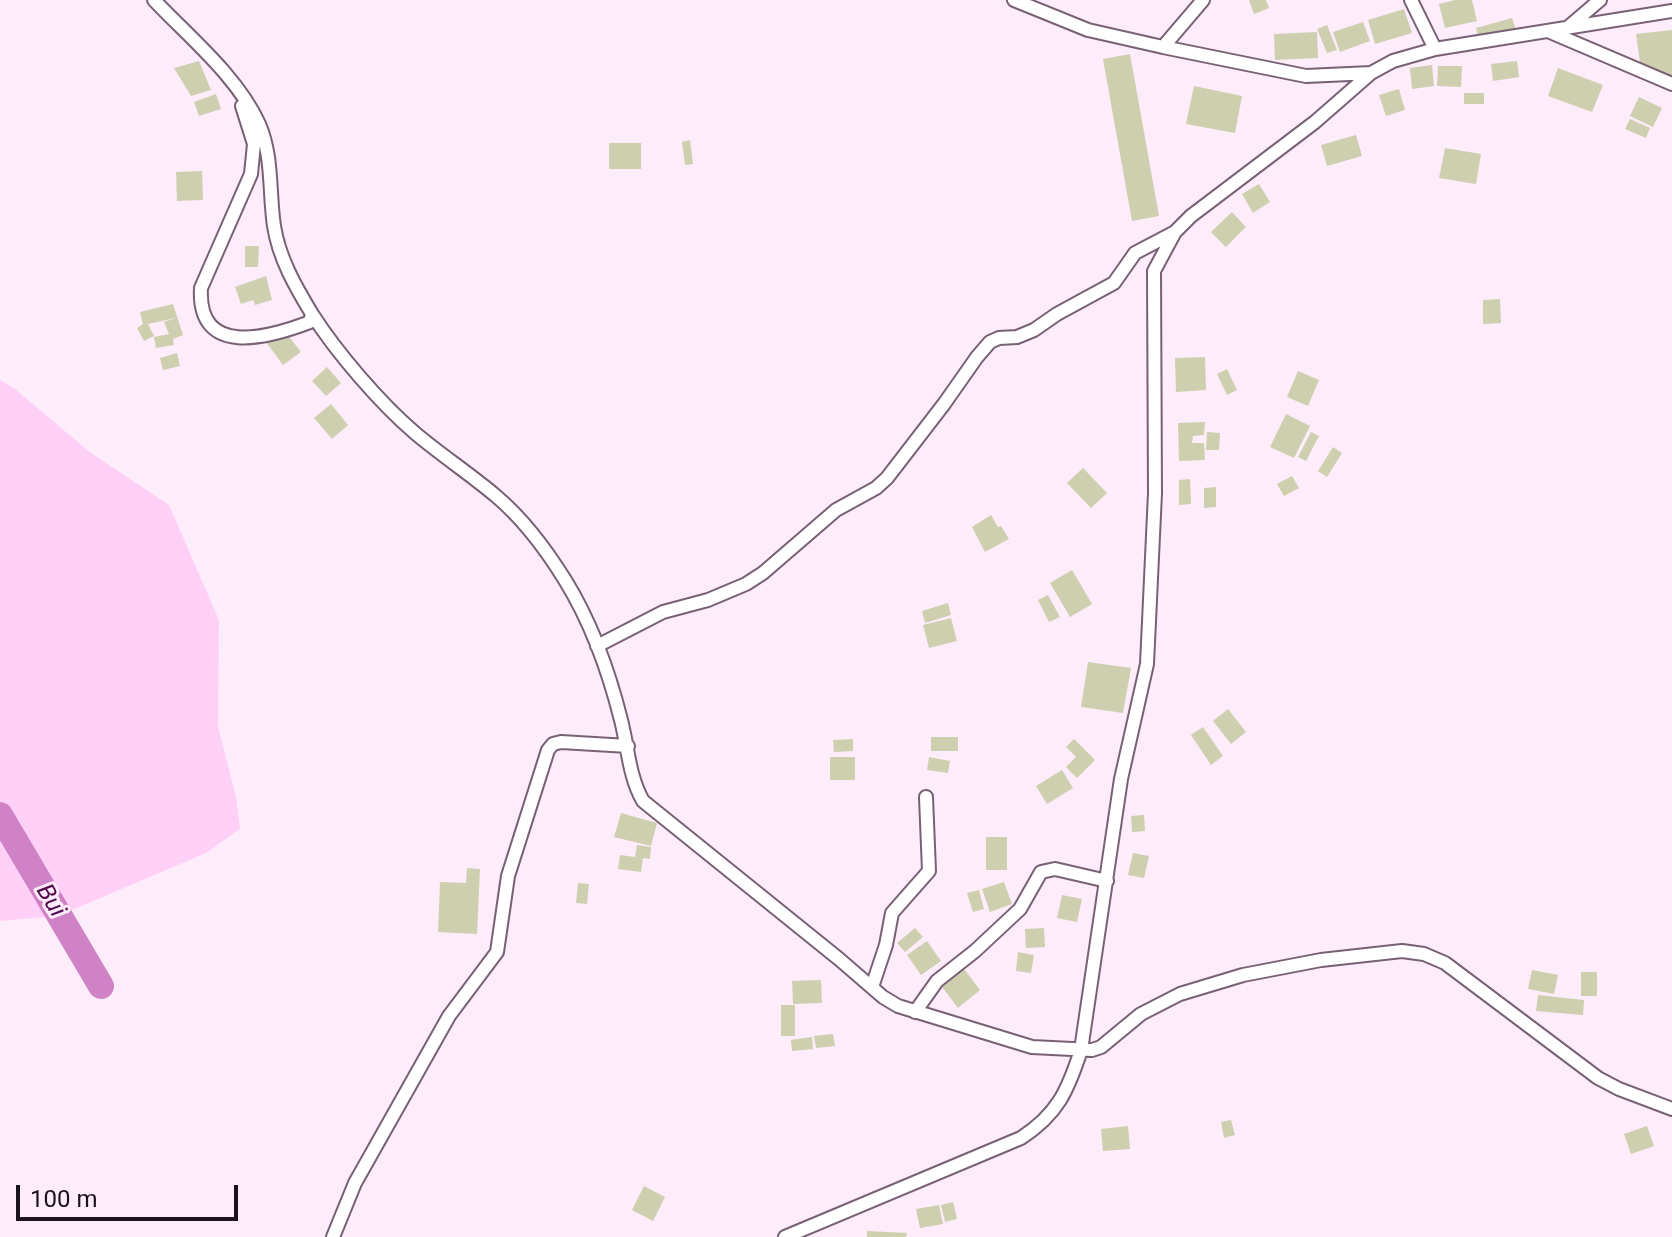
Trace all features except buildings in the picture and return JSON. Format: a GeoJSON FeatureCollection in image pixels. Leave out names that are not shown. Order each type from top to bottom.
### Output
{"type":"FeatureCollection","features":[{"type":"Feature","properties":{"kind":"street"},"geometry":{"type":"LineString","coordinates":[[154,0],[235,86],[259,125],[267,152],[280,255],[312,314],[392,411],[414,433],[498,498],[533,536],[565,580],[597,646],[628,746],[633,784],[643,801],[891,1002],[1032,1047],[1081,1050],[1101,1047],[1141,1014],[1192,990],[1243,975],[1321,960],[1402,951],[1424,954],[1445,963],[1598,1078],[1631,1095],[1672,1109]]}},
{"type":"Feature","properties":{"kind":"street"},"geometry":{"type":"LineString","coordinates":[[1014,0],[1088,30],[1163,47],[1306,76],[1371,73]]}},
{"type":"Feature","properties":{"kind":"street"},"geometry":{"type":"LineString","coordinates":[[1163,47],[1203,0]]}},
{"type":"Feature","properties":{"kind":"street"},"geometry":{"type":"LineString","coordinates":[[1411,0],[1435,49]]}},
{"type":"Feature","properties":{"kind":"street"},"geometry":{"type":"LineString","coordinates":[[1565,30],[1600,0]]}},
{"type":"Feature","properties":{"kind":"street"},"geometry":{"type":"LineString","coordinates":[[1154,271],[1175,232],[1191,216],[1315,122],[1371,73],[1393,61],[1435,49],[1672,11]]}},
{"type":"Feature","properties":{"kind":"street"},"geometry":{"type":"LineString","coordinates":[[1550,32],[1672,84]]}},
{"type":"Feature","properties":{"kind":"street"},"geometry":{"type":"LineString","coordinates":[[235,86],[254,144],[251,174],[201,288],[200,304],[204,317],[215,330],[241,340],[294,328],[310,322],[312,314]]}},
{"type":"Feature","properties":{"kind":"street"},"geometry":{"type":"LineString","coordinates":[[597,646],[663,612],[708,600],[763,573],[836,510],[876,488],[887,478],[990,342],[1034,330],[1114,283],[1135,253],[1175,232]]}},
{"type":"Feature","properties":{"kind":"street"},"geometry":{"type":"LineString","coordinates":[[785,1237],[1021,1138],[1038,1127],[1064,1097],[1081,1050],[1121,779],[1147,664],[1155,493],[1154,271],[1148,244]]}},
{"type":"Feature","properties":{"kind":"street"},"geometry":{"type":"LineString","coordinates":[[333,1237],[355,1183],[449,1016],[497,952],[508,876],[548,750],[553,744],[561,742],[628,746]]}},
{"type":"Feature","properties":{"kind":"street"},"geometry":{"type":"LineString","coordinates":[[872,987],[886,945],[892,913],[929,871],[926,797]]}},
{"type":"Feature","properties":{"kind":"street"},"geometry":{"type":"LineString","coordinates":[[915,1012],[937,981],[1020,909],[1041,872],[1055,869],[1107,881]]}},
{"type":"Feature","properties":{"kind":"shaded area"},"geometry":{"type":"Polygon","coordinates":[[[0,380],[91,453],[169,505],[219,620],[218,727],[236,797],[240,829],[206,853],[58,916],[0,921],[0,380]]]}},
{"type":"Feature","properties":{"kind":"waterway","name":"Bui"},"geometry":{"type":"LineString","coordinates":[[0,815],[101,986]]}}]}
